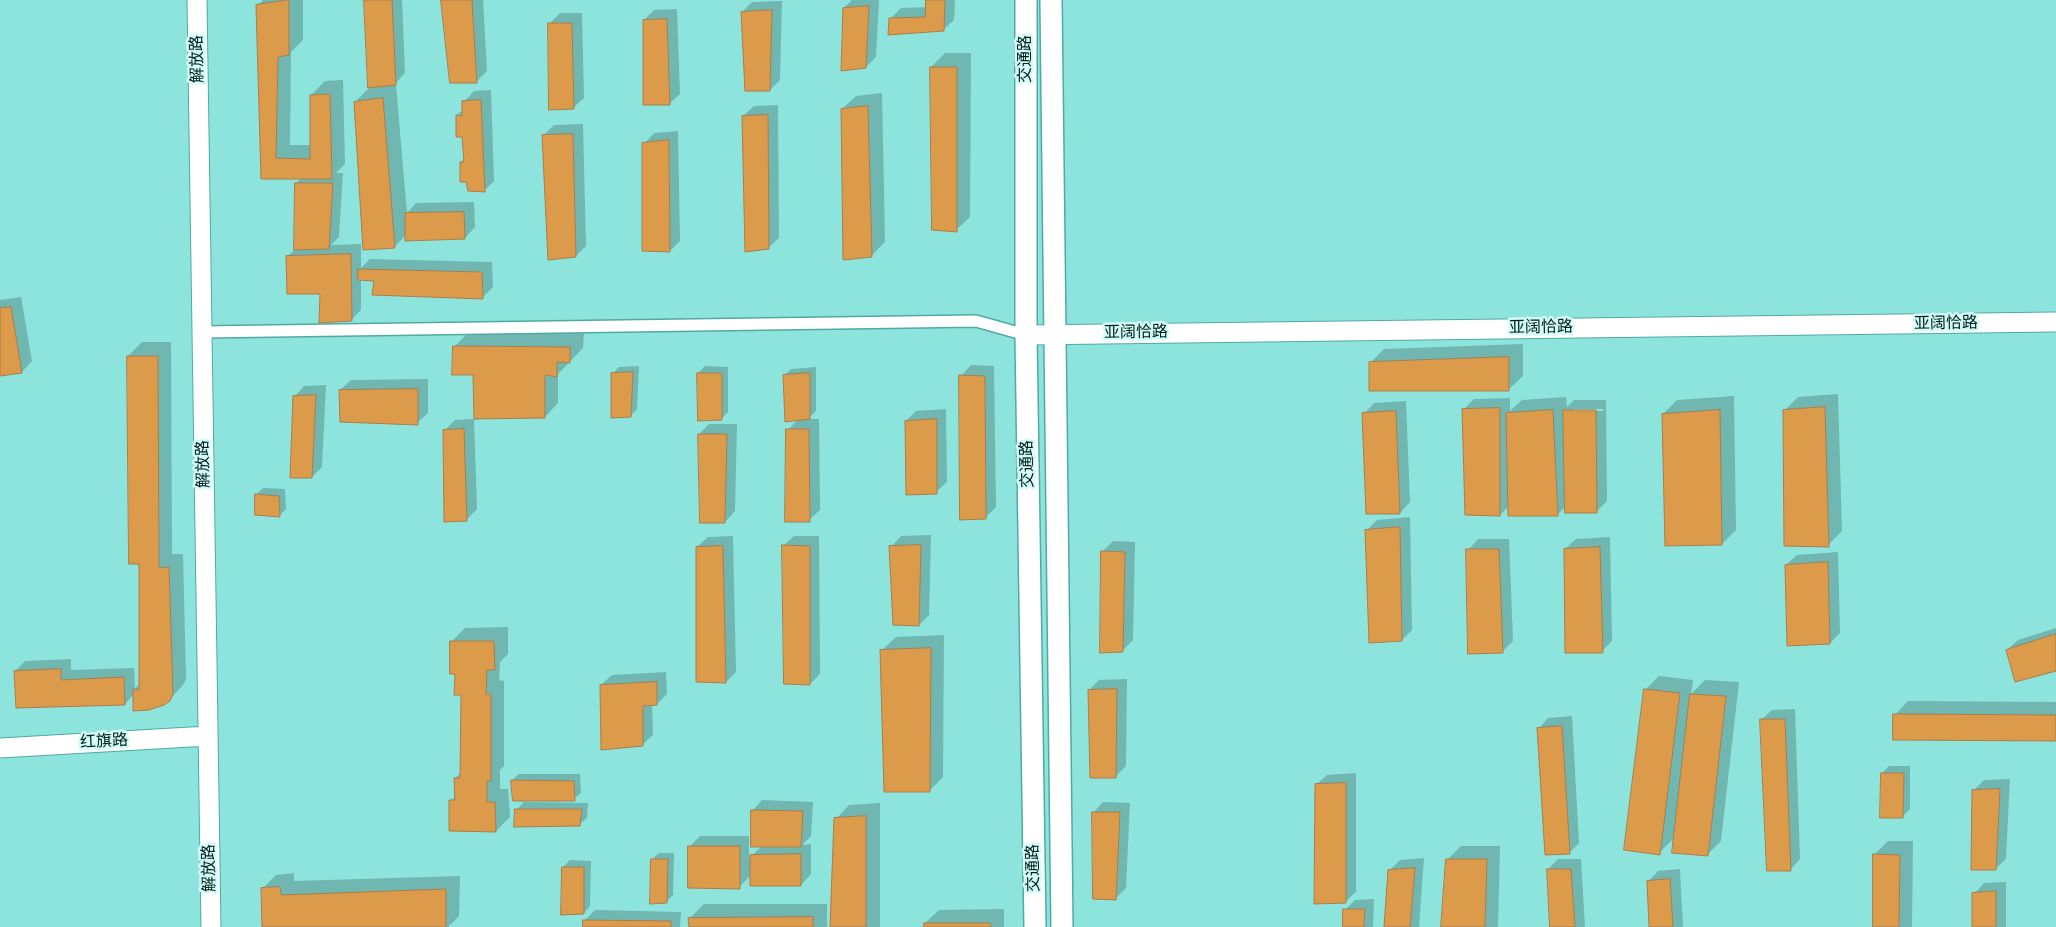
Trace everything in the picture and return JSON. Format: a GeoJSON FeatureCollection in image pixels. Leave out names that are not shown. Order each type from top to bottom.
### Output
{"type":"FeatureCollection","features":[{"type":"Feature","properties":{"kind":"main road","name":"交通路"},"geometry":{"type":"LineString","coordinates":[[1026,0],[1026,334],[1034,927]]}},
{"type":"Feature","properties":{"kind":"main road"},"geometry":{"type":"LineString","coordinates":[[1051,0],[1062,927]]}},
{"type":"Feature","properties":{"kind":"street","name":"解放路"},"geometry":{"type":"LineString","coordinates":[[197,0],[211,927]]}},
{"type":"Feature","properties":{"kind":"street"},"geometry":{"type":"LineString","coordinates":[[202,332],[976,321],[1026,334]]}},
{"type":"Feature","properties":{"kind":"street","name":"亚阔恰路"},"geometry":{"type":"LineString","coordinates":[[1026,334],[2056,322]]}},
{"type":"Feature","properties":{"kind":"street","name":"红旗路"},"geometry":{"type":"LineString","coordinates":[[0,748],[208,736]]}},
{"type":"Feature","properties":{"kind":"building"},"geometry":{"type":"Polygon","coordinates":[[[289,0],[289,55],[278,57],[276,158],[310,159],[310,95],[330,94],[332,179],[261,179],[256,5],[289,0]]]}},
{"type":"Feature","properties":{"kind":"building"},"geometry":{"type":"Polygon","coordinates":[[[364,0],[392,0],[396,85],[368,88],[364,0]]]}},
{"type":"Feature","properties":{"kind":"building"},"geometry":{"type":"Polygon","coordinates":[[[441,0],[472,0],[477,83],[450,83],[441,0]]]}},
{"type":"Feature","properties":{"kind":"building"},"geometry":{"type":"Polygon","coordinates":[[[926,0],[945,0],[944,31],[888,35],[889,18],[925,17],[926,0]]]}},
{"type":"Feature","properties":{"kind":"building"},"geometry":{"type":"Polygon","coordinates":[[[869,6],[866,68],[841,71],[843,8],[869,6]]]}},
{"type":"Feature","properties":{"kind":"building"},"geometry":{"type":"Polygon","coordinates":[[[772,10],[770,91],[745,91],[741,12],[772,10]]]}},
{"type":"Feature","properties":{"kind":"building"},"geometry":{"type":"Polygon","coordinates":[[[667,19],[670,105],[643,105],[643,20],[667,19]]]}},
{"type":"Feature","properties":{"kind":"building"},"geometry":{"type":"Polygon","coordinates":[[[548,23],[572,23],[574,109],[549,110],[548,23]]]}},
{"type":"Feature","properties":{"kind":"building"},"geometry":{"type":"Polygon","coordinates":[[[930,67],[957,67],[957,232],[932,230],[930,67]]]}},
{"type":"Feature","properties":{"kind":"building"},"geometry":{"type":"Polygon","coordinates":[[[383,98],[395,248],[363,250],[354,102],[383,98]]]}},
{"type":"Feature","properties":{"kind":"building"},"geometry":{"type":"Polygon","coordinates":[[[481,100],[485,192],[468,191],[466,182],[460,182],[460,162],[464,162],[462,137],[456,137],[456,115],[462,116],[462,101],[481,100]]]}},
{"type":"Feature","properties":{"kind":"building"},"geometry":{"type":"Polygon","coordinates":[[[868,106],[872,257],[843,260],[841,109],[868,106]]]}},
{"type":"Feature","properties":{"kind":"building"},"geometry":{"type":"Polygon","coordinates":[[[768,115],[769,249],[745,252],[742,116],[768,115]]]}},
{"type":"Feature","properties":{"kind":"building"},"geometry":{"type":"Polygon","coordinates":[[[573,134],[576,257],[548,260],[542,135],[573,134]]]}},
{"type":"Feature","properties":{"kind":"building"},"geometry":{"type":"Polygon","coordinates":[[[669,140],[670,252],[642,251],[642,143],[669,140]]]}},
{"type":"Feature","properties":{"kind":"building"},"geometry":{"type":"Polygon","coordinates":[[[295,183],[333,183],[329,249],[294,250],[295,183]]]}},
{"type":"Feature","properties":{"kind":"building"},"geometry":{"type":"Polygon","coordinates":[[[464,212],[465,239],[405,241],[405,213],[464,212]]]}},
{"type":"Feature","properties":{"kind":"building"},"geometry":{"type":"Polygon","coordinates":[[[351,254],[352,321],[319,323],[320,294],[287,294],[286,256],[351,254]]]}},
{"type":"Feature","properties":{"kind":"building"},"geometry":{"type":"Polygon","coordinates":[[[358,269],[482,272],[483,299],[372,295],[374,281],[358,280],[358,269]]]}},
{"type":"Feature","properties":{"kind":"building"},"geometry":{"type":"Polygon","coordinates":[[[11,307],[22,373],[0,376],[0,308],[11,307]]]}},
{"type":"Feature","properties":{"kind":"building"},"geometry":{"type":"Polygon","coordinates":[[[453,346],[570,347],[570,363],[557,362],[557,377],[545,375],[545,418],[474,419],[473,375],[452,375],[453,346]]]}},
{"type":"Feature","properties":{"kind":"building"},"geometry":{"type":"Polygon","coordinates":[[[127,356],[158,356],[159,568],[169,567],[173,694],[170,701],[164,705],[149,710],[133,711],[133,689],[139,690],[139,564],[129,564],[127,356]]]}},
{"type":"Feature","properties":{"kind":"building"},"geometry":{"type":"Polygon","coordinates":[[[1509,357],[1509,391],[1369,391],[1369,362],[1509,357]]]}},
{"type":"Feature","properties":{"kind":"building"},"geometry":{"type":"Polygon","coordinates":[[[633,372],[631,417],[611,418],[611,373],[633,372]]]}},
{"type":"Feature","properties":{"kind":"building"},"geometry":{"type":"Polygon","coordinates":[[[697,373],[722,373],[722,420],[698,421],[697,373]]]}},
{"type":"Feature","properties":{"kind":"building"},"geometry":{"type":"Polygon","coordinates":[[[810,373],[810,419],[785,422],[783,375],[810,373]]]}},
{"type":"Feature","properties":{"kind":"building"},"geometry":{"type":"Polygon","coordinates":[[[959,375],[985,376],[986,519],[960,520],[959,375]]]}},
{"type":"Feature","properties":{"kind":"building"},"geometry":{"type":"Polygon","coordinates":[[[418,389],[418,425],[340,422],[339,390],[418,389]]]}},
{"type":"Feature","properties":{"kind":"building"},"geometry":{"type":"Polygon","coordinates":[[[316,395],[312,478],[290,478],[293,396],[316,395]]]}},
{"type":"Feature","properties":{"kind":"building"},"geometry":{"type":"Polygon","coordinates":[[[1825,407],[1829,547],[1784,546],[1783,410],[1825,407]]]}},
{"type":"Feature","properties":{"kind":"building"},"geometry":{"type":"Polygon","coordinates":[[[1500,408],[1500,516],[1465,515],[1462,409],[1500,408]]]}},
{"type":"Feature","properties":{"kind":"building"},"geometry":{"type":"Polygon","coordinates":[[[1553,410],[1558,516],[1508,516],[1506,413],[1553,410]]]}},
{"type":"Feature","properties":{"kind":"building"},"geometry":{"type":"Polygon","coordinates":[[[1563,410],[1596,410],[1597,513],[1565,513],[1563,410]]]}},
{"type":"Feature","properties":{"kind":"building"},"geometry":{"type":"Polygon","coordinates":[[[1720,410],[1722,545],[1665,546],[1662,414],[1720,410]]]}},
{"type":"Feature","properties":{"kind":"building"},"geometry":{"type":"Polygon","coordinates":[[[1396,411],[1400,514],[1366,514],[1362,413],[1396,411]]]}},
{"type":"Feature","properties":{"kind":"building"},"geometry":{"type":"Polygon","coordinates":[[[937,419],[937,494],[906,495],[905,421],[937,419]]]}},
{"type":"Feature","properties":{"kind":"building"},"geometry":{"type":"Polygon","coordinates":[[[464,429],[467,521],[444,522],[443,430],[464,429]]]}},
{"type":"Feature","properties":{"kind":"building"},"geometry":{"type":"Polygon","coordinates":[[[786,429],[809,429],[810,522],[785,522],[786,429]]]}},
{"type":"Feature","properties":{"kind":"building"},"geometry":{"type":"Polygon","coordinates":[[[698,434],[727,434],[725,523],[700,523],[698,434]]]}},
{"type":"Feature","properties":{"kind":"building"},"geometry":{"type":"Polygon","coordinates":[[[255,494],[279,496],[280,517],[255,515],[255,494]]]}},
{"type":"Feature","properties":{"kind":"building"},"geometry":{"type":"Polygon","coordinates":[[[1400,527],[1402,641],[1369,643],[1365,530],[1400,527]]]}},
{"type":"Feature","properties":{"kind":"building"},"geometry":{"type":"Polygon","coordinates":[[[782,545],[810,546],[810,685],[784,684],[782,545]]]}},
{"type":"Feature","properties":{"kind":"building"},"geometry":{"type":"Polygon","coordinates":[[[921,545],[919,626],[893,625],[889,546],[921,545]]]}},
{"type":"Feature","properties":{"kind":"building"},"geometry":{"type":"Polygon","coordinates":[[[723,546],[726,683],[696,682],[696,547],[723,546]]]}},
{"type":"Feature","properties":{"kind":"building"},"geometry":{"type":"Polygon","coordinates":[[[1600,547],[1603,653],[1565,653],[1564,549],[1600,547]]]}},
{"type":"Feature","properties":{"kind":"building"},"geometry":{"type":"Polygon","coordinates":[[[1466,549],[1499,549],[1503,653],[1468,654],[1466,549]]]}},
{"type":"Feature","properties":{"kind":"building"},"geometry":{"type":"Polygon","coordinates":[[[1101,551],[1125,552],[1123,652],[1100,653],[1101,551]]]}},
{"type":"Feature","properties":{"kind":"building"},"geometry":{"type":"Polygon","coordinates":[[[1828,562],[1830,644],[1787,646],[1785,565],[1828,562]]]}},
{"type":"Feature","properties":{"kind":"building"},"geometry":{"type":"Polygon","coordinates":[[[2056,634],[2056,671],[2015,682],[2006,650],[2056,634]]]}},
{"type":"Feature","properties":{"kind":"building"},"geometry":{"type":"Polygon","coordinates":[[[450,641],[494,641],[495,670],[487,670],[486,694],[491,694],[491,781],[487,781],[487,802],[495,802],[496,832],[449,831],[449,800],[455,800],[454,778],[460,778],[461,695],[454,695],[455,674],[450,674],[450,641]]]}},
{"type":"Feature","properties":{"kind":"building"},"geometry":{"type":"Polygon","coordinates":[[[931,648],[930,792],[884,792],[880,650],[931,648]]]}},
{"type":"Feature","properties":{"kind":"building"},"geometry":{"type":"Polygon","coordinates":[[[61,669],[61,680],[124,677],[125,705],[16,708],[14,671],[61,669]]]}},
{"type":"Feature","properties":{"kind":"building"},"geometry":{"type":"Polygon","coordinates":[[[657,682],[657,705],[643,706],[643,746],[601,750],[600,685],[657,682]]]}},
{"type":"Feature","properties":{"kind":"building"},"geometry":{"type":"Polygon","coordinates":[[[1117,689],[1116,778],[1090,778],[1088,690],[1117,689]]]}},
{"type":"Feature","properties":{"kind":"building"},"geometry":{"type":"Polygon","coordinates":[[[1644,689],[1680,693],[1660,855],[1624,850],[1644,689]]]}},
{"type":"Feature","properties":{"kind":"building"},"geometry":{"type":"Polygon","coordinates":[[[1690,694],[1726,696],[1708,856],[1672,853],[1690,694]]]}},
{"type":"Feature","properties":{"kind":"building"},"geometry":{"type":"Polygon","coordinates":[[[1893,714],[2056,715],[2056,741],[1893,740],[1893,714]]]}},
{"type":"Feature","properties":{"kind":"building"},"geometry":{"type":"Polygon","coordinates":[[[1760,719],[1785,719],[1791,871],[1767,871],[1760,719]]]}},
{"type":"Feature","properties":{"kind":"building"},"geometry":{"type":"Polygon","coordinates":[[[1562,726],[1570,854],[1545,855],[1537,728],[1562,726]]]}},
{"type":"Feature","properties":{"kind":"building"},"geometry":{"type":"Polygon","coordinates":[[[1881,773],[1904,773],[1903,818],[1880,818],[1881,773]]]}},
{"type":"Feature","properties":{"kind":"building"},"geometry":{"type":"Polygon","coordinates":[[[511,780],[574,781],[575,801],[513,801],[511,780]]]}},
{"type":"Feature","properties":{"kind":"building"},"geometry":{"type":"Polygon","coordinates":[[[1346,783],[1346,903],[1314,904],[1315,784],[1346,783]]]}},
{"type":"Feature","properties":{"kind":"building"},"geometry":{"type":"Polygon","coordinates":[[[2000,789],[1996,870],[1971,870],[1972,790],[2000,789]]]}},
{"type":"Feature","properties":{"kind":"building"},"geometry":{"type":"Polygon","coordinates":[[[515,809],[582,809],[580,826],[514,827],[515,809]]]}},
{"type":"Feature","properties":{"kind":"building"},"geometry":{"type":"Polygon","coordinates":[[[751,810],[803,811],[801,847],[751,847],[751,810]]]}},
{"type":"Feature","properties":{"kind":"building"},"geometry":{"type":"Polygon","coordinates":[[[1092,812],[1120,812],[1116,900],[1093,899],[1092,812]]]}},
{"type":"Feature","properties":{"kind":"building"},"geometry":{"type":"Polygon","coordinates":[[[866,816],[866,927],[830,927],[834,818],[866,816]]]}},
{"type":"Feature","properties":{"kind":"building"},"geometry":{"type":"Polygon","coordinates":[[[688,846],[740,846],[740,889],[688,888],[688,846]]]}},
{"type":"Feature","properties":{"kind":"building"},"geometry":{"type":"Polygon","coordinates":[[[801,854],[801,886],[750,886],[750,855],[801,854]]]}},
{"type":"Feature","properties":{"kind":"building"},"geometry":{"type":"Polygon","coordinates":[[[1873,854],[1900,855],[1899,927],[1873,927],[1873,854]]]}},
{"type":"Feature","properties":{"kind":"building"},"geometry":{"type":"Polygon","coordinates":[[[651,859],[668,859],[667,903],[650,904],[651,859]]]}},
{"type":"Feature","properties":{"kind":"building"},"geometry":{"type":"Polygon","coordinates":[[[1446,859],[1487,859],[1485,927],[1441,927],[1446,859]]]}},
{"type":"Feature","properties":{"kind":"building"},"geometry":{"type":"Polygon","coordinates":[[[562,867],[584,867],[584,914],[561,915],[562,867]]]}},
{"type":"Feature","properties":{"kind":"building"},"geometry":{"type":"Polygon","coordinates":[[[1415,868],[1410,927],[1384,927],[1388,870],[1415,868]]]}},
{"type":"Feature","properties":{"kind":"building"},"geometry":{"type":"Polygon","coordinates":[[[1547,869],[1571,869],[1575,927],[1550,927],[1547,869]]]}},
{"type":"Feature","properties":{"kind":"building"},"geometry":{"type":"Polygon","coordinates":[[[1670,879],[1673,927],[1649,927],[1647,881],[1670,879]]]}},
{"type":"Feature","properties":{"kind":"building"},"geometry":{"type":"Polygon","coordinates":[[[280,887],[281,895],[446,889],[446,927],[262,927],[261,888],[280,887]]]}},
{"type":"Feature","properties":{"kind":"building"},"geometry":{"type":"Polygon","coordinates":[[[1996,891],[1996,927],[1972,927],[1972,893],[1996,891]]]}},
{"type":"Feature","properties":{"kind":"building"},"geometry":{"type":"Polygon","coordinates":[[[1343,909],[1365,909],[1364,927],[1343,927],[1343,909]]]}},
{"type":"Feature","properties":{"kind":"building"},"geometry":{"type":"Polygon","coordinates":[[[813,917],[813,927],[689,927],[688,918],[813,917]]]}},
{"type":"Feature","properties":{"kind":"building"},"geometry":{"type":"Polygon","coordinates":[[[583,920],[671,921],[671,927],[583,927],[583,920]]]}},
{"type":"Feature","properties":{"kind":"building"},"geometry":{"type":"Polygon","coordinates":[[[924,923],[990,923],[991,927],[924,927],[924,923]]]}}]}
